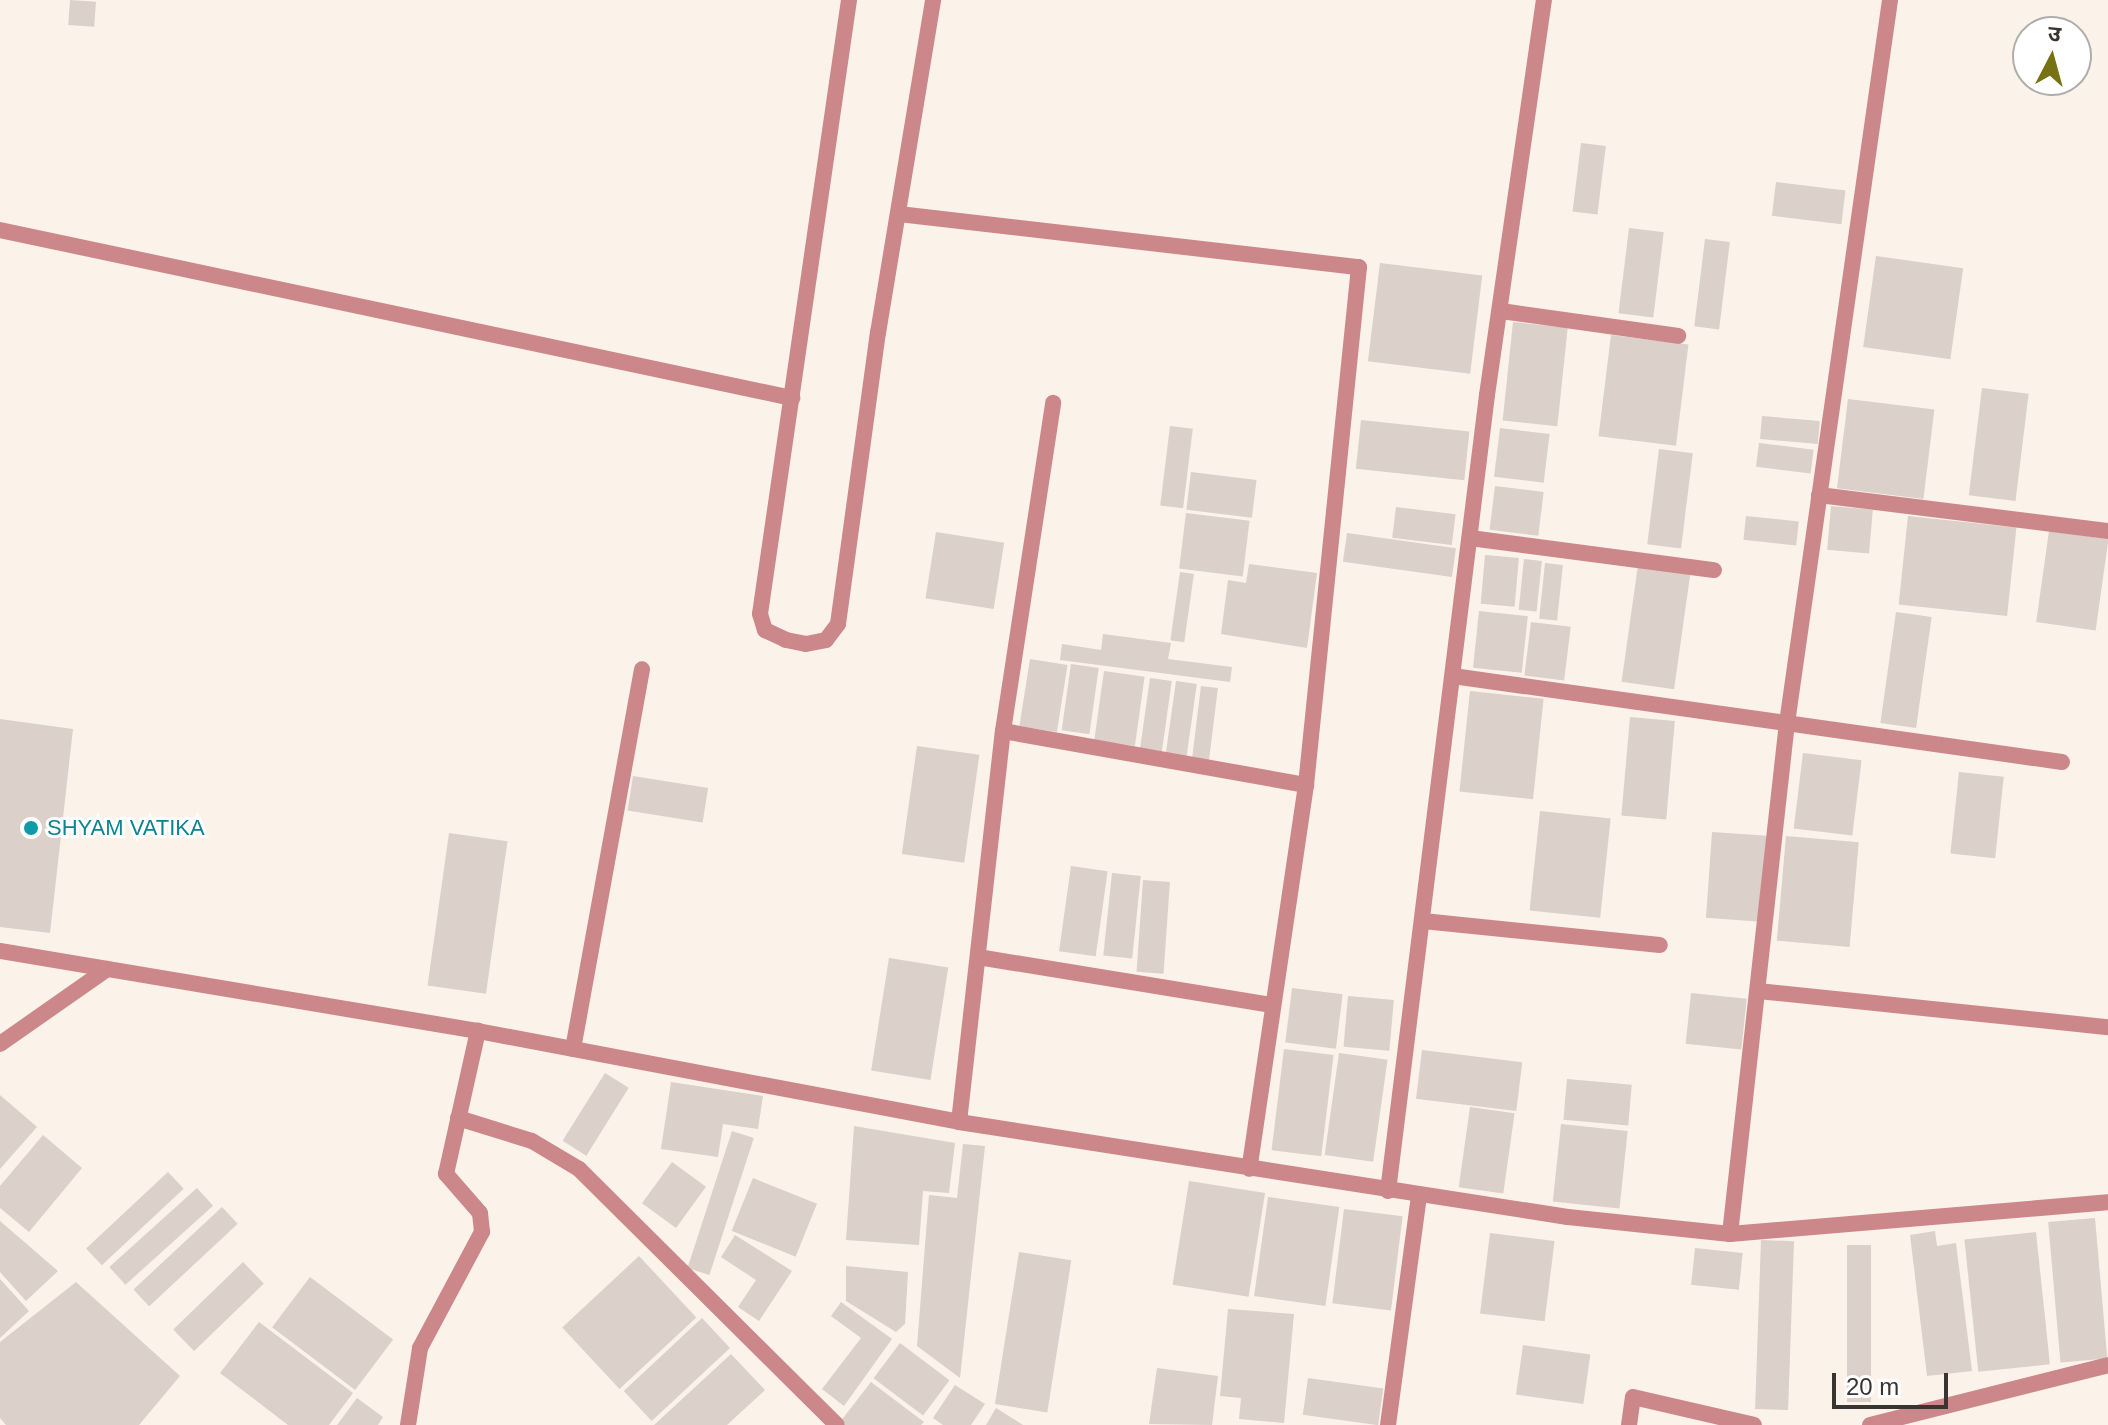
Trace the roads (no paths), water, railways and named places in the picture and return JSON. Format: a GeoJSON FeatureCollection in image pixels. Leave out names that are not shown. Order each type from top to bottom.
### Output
{"type":"FeatureCollection","features":[{"type":"Feature","properties":{"kind":"street"},"geometry":{"type":"LineString","coordinates":[[849,0],[760,614],[765,630],[786,640],[806,644],[826,640],[838,624],[878,333],[933,0]]}},
{"type":"Feature","properties":{"kind":"street"},"geometry":{"type":"LineString","coordinates":[[1388,1191],[1470,538],[1544,0]]}},
{"type":"Feature","properties":{"kind":"street"},"geometry":{"type":"LineString","coordinates":[[1730,1234],[1787,723],[1890,0]]}},
{"type":"Feature","properties":{"kind":"street"},"geometry":{"type":"LineString","coordinates":[[899,214],[1359,267],[1306,785],[1249,1169]]}},
{"type":"Feature","properties":{"kind":"street"},"geometry":{"type":"LineString","coordinates":[[0,230],[792,398]]}},
{"type":"Feature","properties":{"kind":"street"},"geometry":{"type":"LineString","coordinates":[[1501,311],[1678,336]]}},
{"type":"Feature","properties":{"kind":"street"},"geometry":{"type":"LineString","coordinates":[[959,1122],[1003,731],[1053,403]]}},
{"type":"Feature","properties":{"kind":"street"},"geometry":{"type":"LineString","coordinates":[[1819,495],[2108,531]]}},
{"type":"Feature","properties":{"kind":"street"},"geometry":{"type":"LineString","coordinates":[[1470,538],[1714,570]]}},
{"type":"Feature","properties":{"kind":"street"},"geometry":{"type":"LineString","coordinates":[[573,1049],[642,669]]}},
{"type":"Feature","properties":{"kind":"street"},"geometry":{"type":"LineString","coordinates":[[1453,676],[2062,762]]}},
{"type":"Feature","properties":{"kind":"street"},"geometry":{"type":"LineString","coordinates":[[1003,731],[1306,785]]}},
{"type":"Feature","properties":{"kind":"street"},"geometry":{"type":"LineString","coordinates":[[1423,921],[1660,945]]}},
{"type":"Feature","properties":{"kind":"street"},"geometry":{"type":"LineString","coordinates":[[0,951],[478,1031],[959,1122],[1568,1217],[1730,1234],[2108,1202]]}},
{"type":"Feature","properties":{"kind":"street"},"geometry":{"type":"LineString","coordinates":[[978,957],[1272,1005]]}},
{"type":"Feature","properties":{"kind":"street"},"geometry":{"type":"LineString","coordinates":[[0,1044],[107,969]]}},
{"type":"Feature","properties":{"kind":"street"},"geometry":{"type":"LineString","coordinates":[[1758,991],[2108,1027]]}},
{"type":"Feature","properties":{"kind":"street"},"geometry":{"type":"LineString","coordinates":[[408,1425],[420,1348],[482,1232],[480,1213],[446,1174],[478,1031]]}},
{"type":"Feature","properties":{"kind":"street"},"geometry":{"type":"LineString","coordinates":[[458,1118],[532,1141],[579,1169],[837,1425]]}},
{"type":"Feature","properties":{"kind":"street"},"geometry":{"type":"LineString","coordinates":[[1388,1425],[1419,1195]]}},
{"type":"Feature","properties":{"kind":"street"},"geometry":{"type":"LineString","coordinates":[[1870,1425],[2108,1365]]}},
{"type":"Feature","properties":{"kind":"street"},"geometry":{"type":"LineString","coordinates":[[1629,1425],[1633,1397],[1754,1425]]}},
{"type":"Feature","properties":{"kind":"place","name":"SHYAM VATIKA"},"geometry":{"type":"Point","coordinates":[31,828]}}]}
